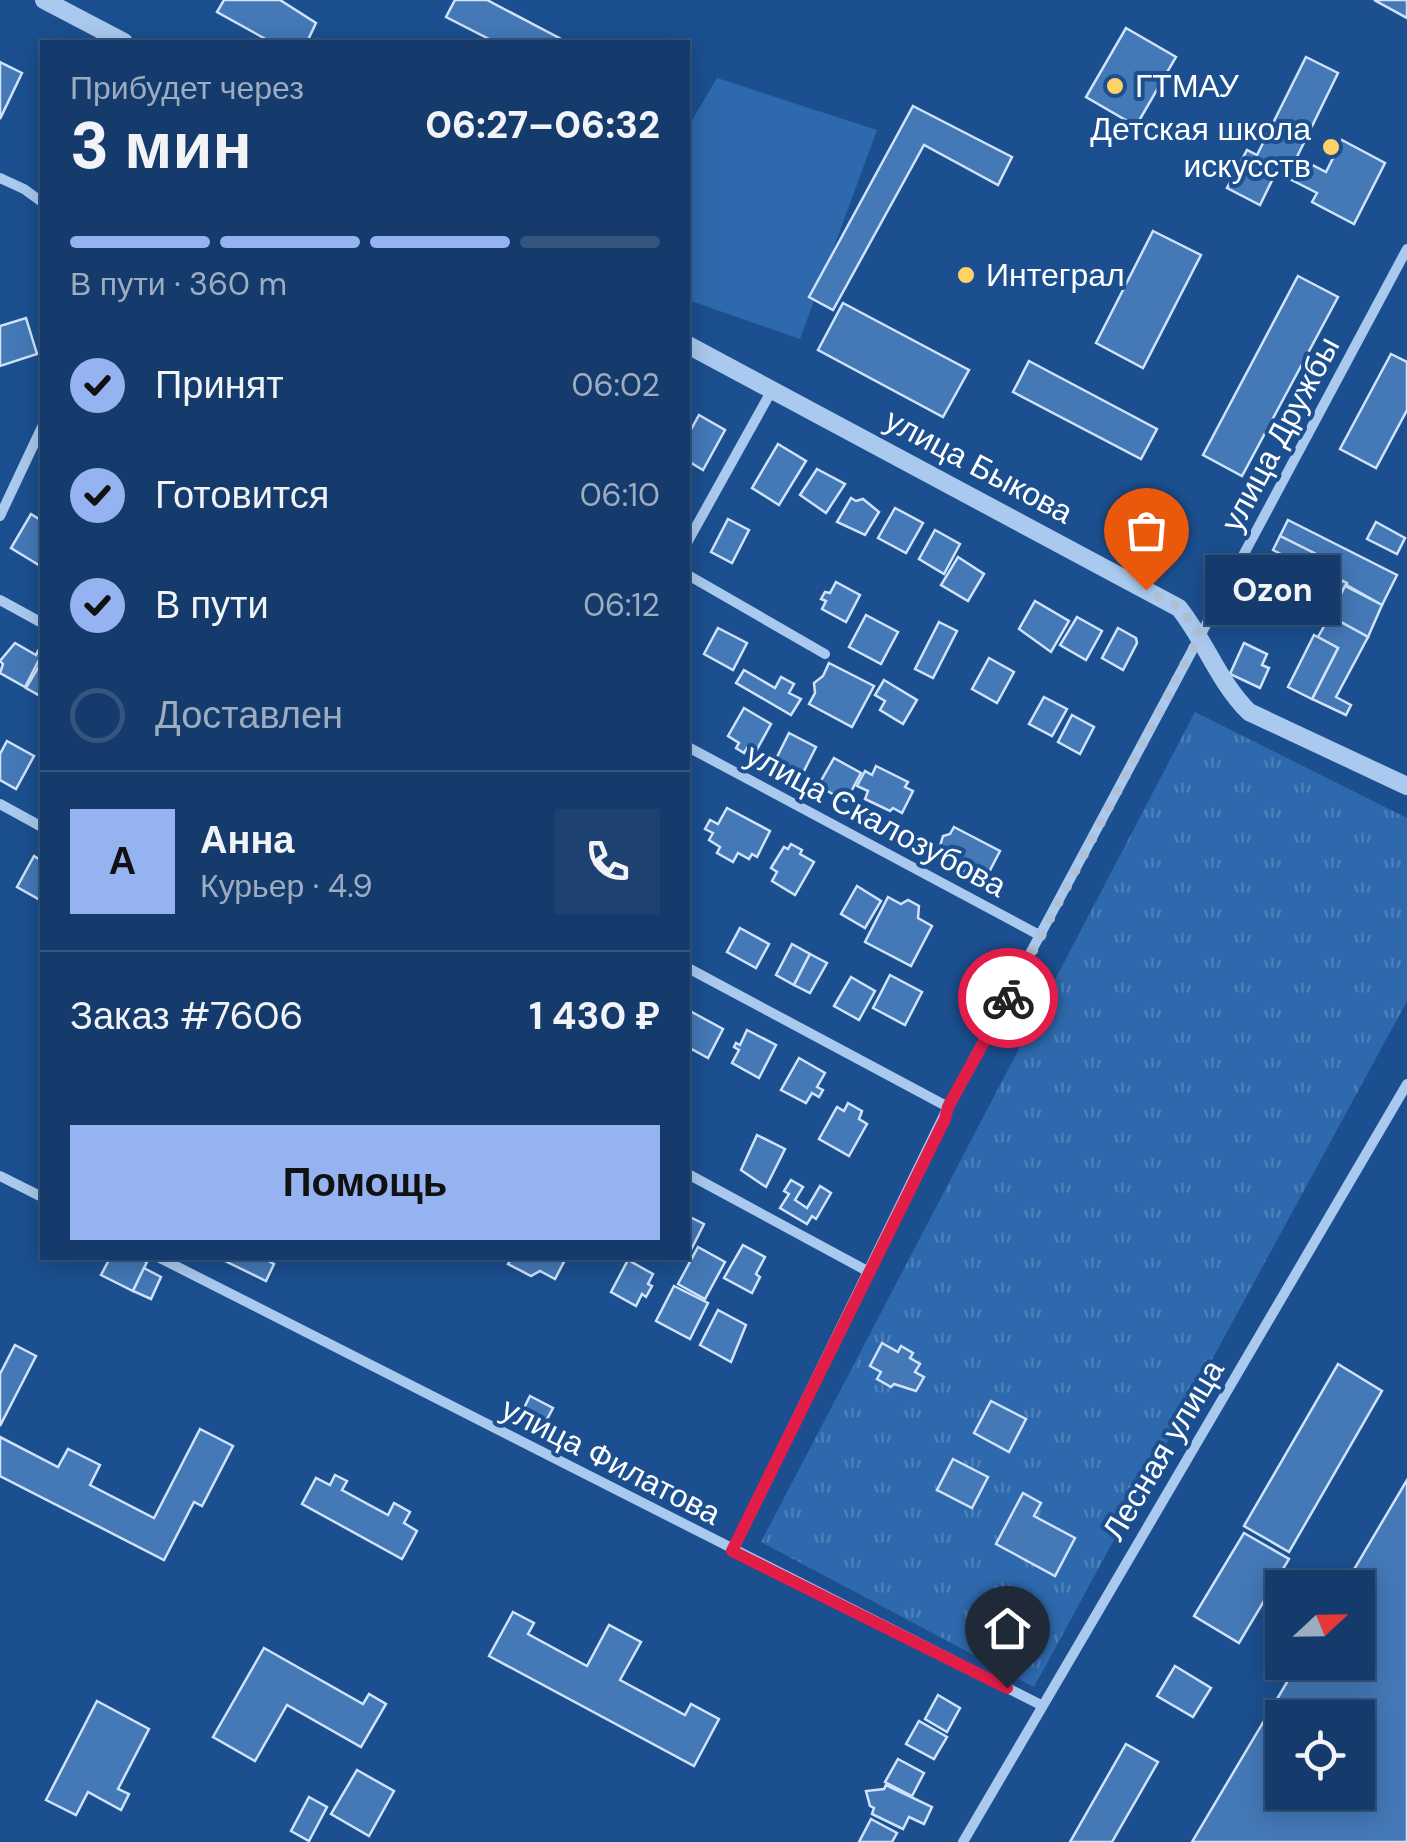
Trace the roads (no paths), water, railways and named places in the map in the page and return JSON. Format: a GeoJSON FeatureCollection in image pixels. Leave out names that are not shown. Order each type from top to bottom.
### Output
{"type":"FeatureCollection","features":[{"type":"Feature","properties":{"kind":"street"},"geometry":{"type":"LineString","coordinates":[[44,0],[120,40]]}},
{"type":"Feature","properties":{"kind":"street"},"geometry":{"type":"LineString","coordinates":[[0,178],[40,201]]}},
{"type":"Feature","properties":{"kind":"street","name":"улица Дружбы"},"geometry":{"type":"LineString","coordinates":[[732,1551],[948,1107],[1407,249]]}},
{"type":"Feature","properties":{"kind":"street","name":"улица Быкова"},"geometry":{"type":"LineString","coordinates":[[690,345],[1180,608],[1200,635],[1214,668],[1249,712],[1407,786]]}},
{"type":"Feature","properties":{"kind":"street"},"geometry":{"type":"LineString","coordinates":[[690,537],[772,390]]}},
{"type":"Feature","properties":{"kind":"street"},"geometry":{"type":"LineString","coordinates":[[0,516],[40,431]]}},
{"type":"Feature","properties":{"kind":"street"},"geometry":{"type":"LineString","coordinates":[[690,576],[825,654]]}},
{"type":"Feature","properties":{"kind":"street"},"geometry":{"type":"LineString","coordinates":[[0,600],[40,622]]}},
{"type":"Feature","properties":{"kind":"street","name":"улица Скалозубова"},"geometry":{"type":"LineString","coordinates":[[690,749],[1042,936]]}},
{"type":"Feature","properties":{"kind":"street"},"geometry":{"type":"LineString","coordinates":[[0,804],[40,825]]}},
{"type":"Feature","properties":{"kind":"street"},"geometry":{"type":"LineString","coordinates":[[690,969],[948,1107]]}},
{"type":"Feature","properties":{"kind":"street","name":"Лесная улица"},"geometry":{"type":"LineString","coordinates":[[963,1842],[1407,1084]]}},
{"type":"Feature","properties":{"kind":"street"},"geometry":{"type":"LineString","coordinates":[[690,1175],[870,1272]]}},
{"type":"Feature","properties":{"kind":"street"},"geometry":{"type":"LineString","coordinates":[[0,1176],[40,1197]]}},
{"type":"Feature","properties":{"kind":"street","name":"улица Филатова"},"geometry":{"type":"LineString","coordinates":[[164,1260],[1041,1705]]}},
{"type":"Feature","properties":{"kind":"place","name":"ГТМАУ"},"geometry":{"type":"Point","coordinates":[1115,86]}},
{"type":"Feature","properties":{"kind":"place","name":"Детская школа искусств"},"geometry":{"type":"Point","coordinates":[1331,147]}},
{"type":"Feature","properties":{"kind":"place","name":"Интеграл"},"geometry":{"type":"Point","coordinates":[966,275]}},
{"type":"Feature","properties":{"kind":"place","name":"Ozon"},"geometry":{"type":"Point","coordinates":[1146,590]}}]}
